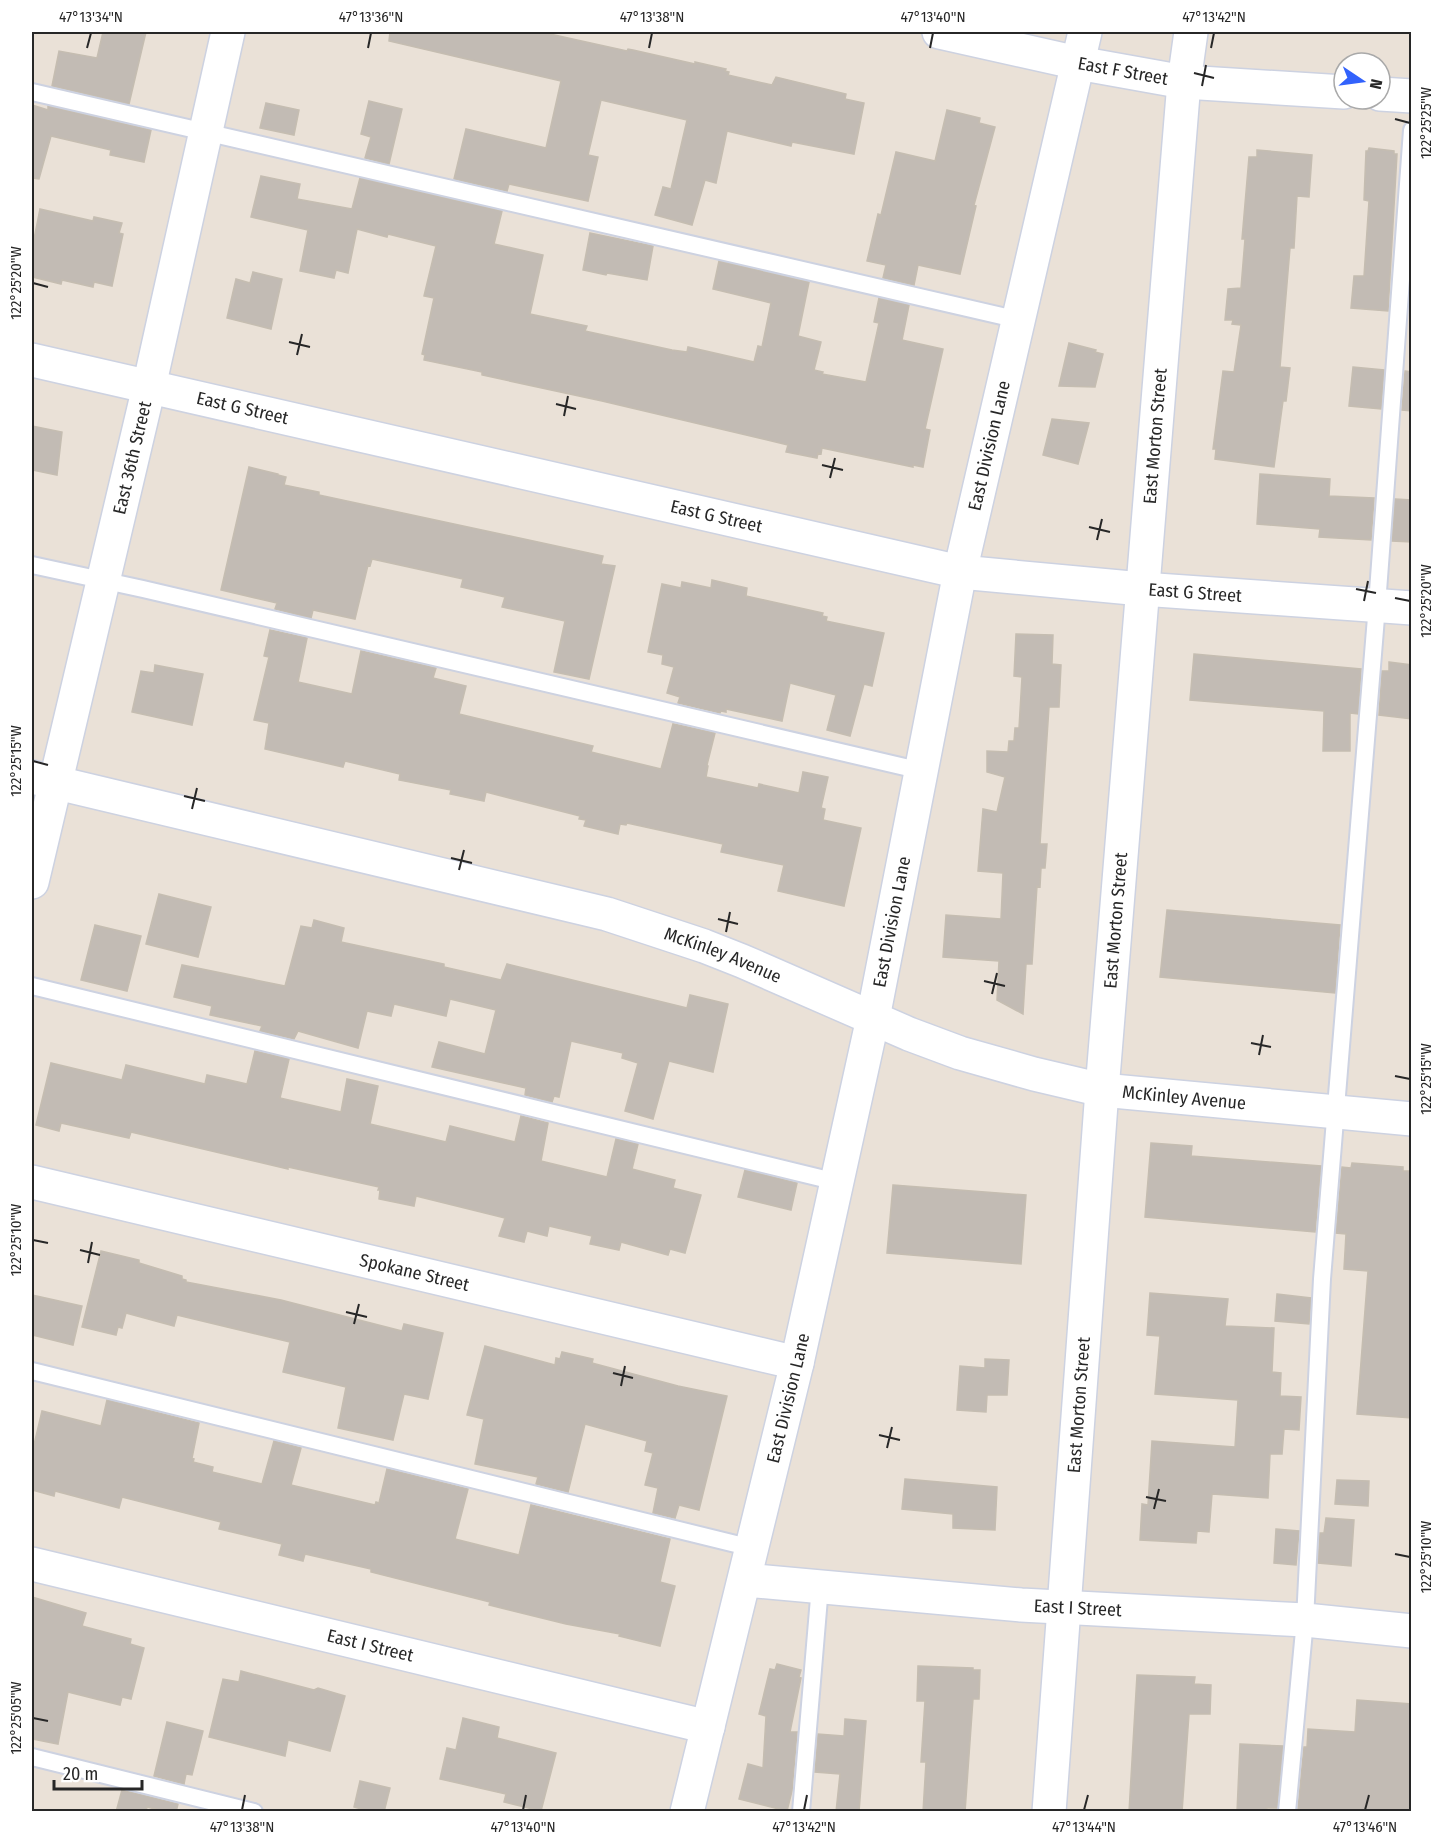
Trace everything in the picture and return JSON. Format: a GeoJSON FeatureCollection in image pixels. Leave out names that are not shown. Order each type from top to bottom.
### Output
{"type":"FeatureCollection","features":[{"type":"Feature","properties":{"kind":"street","name":"East 36th Street"},"geometry":{"type":"LineString","coordinates":[[32,882],[44,780],[104,581],[228,32]]}},
{"type":"Feature","properties":{"kind":"street","name":"East F Street"},"geometry":{"type":"LineString","coordinates":[[939,32],[1078,63],[1184,82],[1332,91]]}},
{"type":"Feature","properties":{"kind":"street","name":"East Division Lane"},"geometry":{"type":"LineString","coordinates":[[687,1812],[797,1363],[873,1018],[960,572],[1085,32]]}},
{"type":"Feature","properties":{"kind":"street","name":"East Morton Street"},"geometry":{"type":"LineString","coordinates":[[1049,1812],[1102,1090],[1184,82],[1191,32]]}},
{"type":"Feature","properties":{"kind":"street"},"geometry":{"type":"LineString","coordinates":[[1392,95],[1412,96]]}},
{"type":"Feature","properties":{"kind":"street","name":"East G Street"},"geometry":{"type":"LineString","coordinates":[[32,360],[960,572],[1142,589],[1412,608]]}},
{"type":"Feature","properties":{"kind":"street","name":"McKinley Avenue"},"geometry":{"type":"LineString","coordinates":[[44,780],[607,914],[713,950],[960,1053],[1034,1074],[1102,1090],[1412,1119]]}},
{"type":"Feature","properties":{"kind":"street","name":"Spokane Street"},"geometry":{"type":"LineString","coordinates":[[32,1182],[797,1363]]}},
{"type":"Feature","properties":{"kind":"street","name":"East I Street"},"geometry":{"type":"LineString","coordinates":[[32,1564],[708,1727]]}},
{"type":"Feature","properties":{"kind":"street","name":"East I Street"},"geometry":{"type":"LineString","coordinates":[[745,1580],[1021,1605],[1305,1620],[1412,1631]]}},
{"type":"Feature","properties":{"kind":"lane"},"geometry":{"type":"LineString","coordinates":[[32,92],[1018,320]]}},
{"type":"Feature","properties":{"kind":"lane"},"geometry":{"type":"LineString","coordinates":[[1287,1812],[1305,1620],[1322,1279],[1377,605],[1412,130]]}},
{"type":"Feature","properties":{"kind":"lane"},"geometry":{"type":"LineString","coordinates":[[32,565],[155,591],[922,771]]}},
{"type":"Feature","properties":{"kind":"lane"},"geometry":{"type":"LineString","coordinates":[[32,986],[837,1182]]}},
{"type":"Feature","properties":{"kind":"lane"},"geometry":{"type":"LineString","coordinates":[[32,1371],[752,1548]]}},
{"type":"Feature","properties":{"kind":"lane"},"geometry":{"type":"LineString","coordinates":[[801,1812],[820,1586]]}},
{"type":"Feature","properties":{"kind":"lane"},"geometry":{"type":"LineString","coordinates":[[32,1757],[254,1812]]}},
{"type":"Feature","properties":{"kind":"building"},"geometry":{"type":"Polygon","coordinates":[[[103,32],[146,32],[129,104],[52,86],[59,51],[97,58],[103,32]]]}},
{"type":"Feature","properties":{"kind":"building"},"geometry":{"type":"Polygon","coordinates":[[[390,32],[541,32],[726,69],[725,71],[729,72],[728,75],[772,85],[776,77],[846,94],[845,99],[864,103],[854,154],[792,142],[791,146],[727,131],[716,183],[705,180],[692,225],[655,215],[663,187],[671,189],[687,120],[601,100],[588,155],[598,157],[588,201],[509,184],[507,191],[454,179],[466,129],[546,148],[561,81],[389,41],[390,32]]]}},
{"type":"Feature","properties":{"kind":"building"},"geometry":{"type":"Polygon","coordinates":[[[369,101],[402,109],[389,164],[365,158],[371,137],[361,134],[369,101]]]}},
{"type":"Feature","properties":{"kind":"building"},"geometry":{"type":"Polygon","coordinates":[[[266,103],[299,110],[294,135],[260,128],[266,103]]]}},
{"type":"Feature","properties":{"kind":"building"},"geometry":{"type":"Polygon","coordinates":[[[32,105],[48,110],[48,106],[151,130],[144,162],[110,155],[111,150],[51,136],[39,179],[32,178],[32,105]]]}},
{"type":"Feature","properties":{"kind":"building"},"geometry":{"type":"Polygon","coordinates":[[[947,110],[980,118],[979,123],[995,127],[974,205],[976,206],[960,274],[918,265],[914,285],[883,278],[886,265],[867,261],[896,152],[935,161],[947,110]]]}},
{"type":"Feature","properties":{"kind":"building"},"geometry":{"type":"Polygon","coordinates":[[[1369,148],[1394,151],[1394,154],[1397,154],[1388,311],[1351,308],[1354,276],[1364,276],[1369,201],[1364,200],[1366,151],[1369,148]]]}},
{"type":"Feature","properties":{"kind":"building"},"geometry":{"type":"Polygon","coordinates":[[[1257,150],[1312,155],[1309,197],[1297,196],[1294,248],[1290,248],[1280,367],[1290,368],[1274,467],[1215,459],[1216,449],[1213,449],[1223,371],[1234,372],[1241,325],[1232,324],[1233,320],[1225,320],[1228,289],[1241,288],[1245,239],[1242,239],[1249,157],[1257,157],[1257,150]]]}},
{"type":"Feature","properties":{"kind":"building"},"geometry":{"type":"Polygon","coordinates":[[[261,176],[300,184],[297,199],[352,209],[360,178],[502,211],[494,244],[543,255],[530,314],[587,326],[585,331],[672,350],[687,352],[688,347],[754,362],[758,346],[762,347],[771,303],[713,289],[719,261],[809,282],[798,336],[821,342],[814,370],[823,372],[822,374],[866,382],[879,323],[874,322],[879,298],[909,305],[902,340],[943,349],[925,429],[930,430],[923,467],[913,465],[913,467],[822,448],[817,458],[786,452],[788,445],[424,360],[425,355],[422,354],[434,298],[424,296],[436,246],[357,229],[348,273],[336,270],[334,278],[300,271],[308,230],[251,217],[261,176]]]}},
{"type":"Feature","properties":{"kind":"building"},"geometry":{"type":"Polygon","coordinates":[[[40,209],[93,221],[94,217],[122,223],[119,233],[123,234],[112,286],[94,282],[93,287],[62,280],[61,284],[32,277],[32,249],[40,209]]]}},
{"type":"Feature","properties":{"kind":"building"},"geometry":{"type":"Polygon","coordinates":[[[590,233],[653,246],[647,280],[583,270],[590,233]]]}},
{"type":"Feature","properties":{"kind":"building"},"geometry":{"type":"Polygon","coordinates":[[[253,272],[282,279],[271,329],[227,318],[236,279],[250,283],[253,272]]]}},
{"type":"Feature","properties":{"kind":"building"},"geometry":{"type":"Polygon","coordinates":[[[1069,343],[1103,354],[1095,387],[1059,386],[1069,343]]]}},
{"type":"Feature","properties":{"kind":"building"},"geometry":{"type":"Polygon","coordinates":[[[1353,367],[1384,370],[1381,409],[1349,406],[1353,367]]]}},
{"type":"Feature","properties":{"kind":"building"},"geometry":{"type":"Polygon","coordinates":[[[1405,371],[1412,372],[1412,411],[1402,410],[1405,371]]]}},
{"type":"Feature","properties":{"kind":"building"},"geometry":{"type":"Polygon","coordinates":[[[1052,419],[1089,423],[1078,464],[1043,455],[1052,419]]]}},
{"type":"Feature","properties":{"kind":"building"},"geometry":{"type":"Polygon","coordinates":[[[32,426],[62,432],[57,475],[32,470],[32,426]]]}},
{"type":"Feature","properties":{"kind":"building"},"geometry":{"type":"Polygon","coordinates":[[[249,467],[286,477],[284,485],[319,492],[319,495],[603,556],[601,564],[615,566],[589,679],[554,672],[565,621],[502,607],[505,597],[461,587],[463,579],[372,559],[370,566],[368,565],[355,619],[313,610],[311,618],[275,609],[277,603],[221,590],[249,467]]]}},
{"type":"Feature","properties":{"kind":"building"},"geometry":{"type":"Polygon","coordinates":[[[1260,474],[1330,479],[1329,496],[1374,498],[1371,540],[1319,537],[1320,529],[1257,524],[1260,474]]]}},
{"type":"Feature","properties":{"kind":"building"},"geometry":{"type":"Polygon","coordinates":[[[1395,499],[1412,500],[1412,542],[1392,541],[1395,499]]]}},
{"type":"Feature","properties":{"kind":"building"},"geometry":{"type":"Polygon","coordinates":[[[712,580],[747,588],[746,596],[823,613],[822,616],[827,617],[826,621],[884,633],[872,686],[864,684],[850,736],[827,730],[836,695],[790,683],[782,721],[726,709],[726,712],[721,711],[720,713],[678,703],[680,697],[667,693],[674,667],[662,664],[663,655],[648,652],[662,584],[681,588],[682,582],[711,588],[712,580]]]}},
{"type":"Feature","properties":{"kind":"building"},"geometry":{"type":"Polygon","coordinates":[[[270,630],[307,638],[298,682],[352,694],[361,651],[436,668],[433,678],[466,686],[459,714],[593,746],[591,752],[661,769],[673,724],[715,733],[706,777],[758,788],[759,784],[799,793],[803,772],[828,777],[821,808],[825,809],[823,820],[861,828],[844,906],[778,891],[784,865],[721,852],[723,844],[627,823],[626,825],[620,824],[618,834],[584,826],[586,820],[579,819],[580,816],[486,792],[484,801],[450,794],[451,790],[399,780],[400,774],[345,761],[343,767],[265,749],[269,723],[254,720],[269,657],[264,656],[270,630]]]}},
{"type":"Feature","properties":{"kind":"building"},"geometry":{"type":"Polygon","coordinates":[[[1016,634],[1053,635],[1052,664],[1061,665],[1059,707],[1049,707],[1040,844],[1047,844],[1045,868],[1041,868],[1040,887],[1037,886],[1032,964],[1026,964],[1023,1014],[997,1000],[999,961],[943,957],[946,915],[1001,919],[1003,873],[978,871],[983,809],[997,812],[1005,777],[987,772],[987,751],[1008,752],[1009,741],[1014,741],[1015,728],[1019,728],[1022,677],[1014,676],[1016,634]]]}},
{"type":"Feature","properties":{"kind":"building"},"geometry":{"type":"Polygon","coordinates":[[[1194,654],[1361,669],[1358,714],[1350,713],[1350,751],[1323,751],[1324,711],[1190,700],[1194,654]]]}},
{"type":"Feature","properties":{"kind":"building"},"geometry":{"type":"Polygon","coordinates":[[[1389,662],[1412,665],[1412,719],[1379,715],[1382,671],[1389,671],[1389,662]]]}},
{"type":"Feature","properties":{"kind":"building"},"geometry":{"type":"Polygon","coordinates":[[[155,665],[203,674],[192,725],[132,712],[141,671],[154,673],[155,665]]]}},
{"type":"Feature","properties":{"kind":"building"},"geometry":{"type":"Polygon","coordinates":[[[159,894],[211,907],[198,957],[146,944],[159,894]]]}},
{"type":"Feature","properties":{"kind":"building"},"geometry":{"type":"Polygon","coordinates":[[[1167,910],[1340,925],[1335,993],[1160,977],[1167,910]]]}},
{"type":"Feature","properties":{"kind":"building"},"geometry":{"type":"Polygon","coordinates":[[[314,920],[344,928],[341,942],[444,964],[444,967],[501,980],[507,964],[687,1008],[690,995],[728,1004],[713,1072],[669,1061],[653,1119],[625,1111],[638,1063],[622,1058],[623,1053],[571,1041],[559,1097],[554,1096],[552,1102],[525,1095],[526,1088],[432,1067],[439,1042],[485,1054],[496,1010],[450,999],[446,1016],[394,1004],[391,1016],[367,1011],[358,1048],[298,1031],[294,1039],[260,1031],[262,1026],[210,1015],[212,1006],[174,997],[182,965],[285,986],[301,926],[312,928],[314,920]]]}},
{"type":"Feature","properties":{"kind":"building"},"geometry":{"type":"Polygon","coordinates":[[[95,925],[141,936],[127,991],[81,980],[95,925]]]}},
{"type":"Feature","properties":{"kind":"building"},"geometry":{"type":"Polygon","coordinates":[[[255,1051],[289,1059],[280,1098],[341,1112],[347,1079],[378,1086],[370,1124],[446,1142],[450,1126],[515,1142],[521,1116],[548,1123],[541,1161],[607,1177],[616,1139],[638,1144],[632,1169],[675,1180],[673,1188],[701,1195],[685,1253],[670,1249],[668,1255],[621,1242],[619,1250],[590,1244],[592,1236],[549,1226],[547,1236],[527,1231],[524,1242],[499,1236],[505,1218],[416,1196],[414,1206],[379,1199],[379,1187],[288,1167],[288,1169],[131,1132],[129,1138],[61,1123],[59,1131],[36,1125],[51,1063],[122,1080],[126,1065],[205,1084],[207,1075],[247,1084],[255,1051]]]}},
{"type":"Feature","properties":{"kind":"building"},"geometry":{"type":"Polygon","coordinates":[[[1151,1143],[1192,1146],[1191,1156],[1321,1166],[1315,1232],[1145,1217],[1151,1143]]]}},
{"type":"Feature","properties":{"kind":"building"},"geometry":{"type":"Polygon","coordinates":[[[1352,1163],[1403,1167],[1403,1171],[1412,1171],[1412,1418],[1357,1414],[1368,1271],[1344,1269],[1346,1234],[1336,1233],[1342,1167],[1351,1168],[1352,1163]]]}},
{"type":"Feature","properties":{"kind":"building"},"geometry":{"type":"Polygon","coordinates":[[[745,1170],[797,1183],[791,1210],[738,1197],[745,1170]]]}},
{"type":"Feature","properties":{"kind":"building"},"geometry":{"type":"Polygon","coordinates":[[[893,1185],[1026,1195],[1021,1264],[887,1253],[893,1185]]]}},
{"type":"Feature","properties":{"kind":"building"},"geometry":{"type":"Polygon","coordinates":[[[101,1251],[139,1260],[139,1263],[182,1276],[186,1282],[281,1300],[402,1331],[404,1324],[443,1333],[428,1399],[404,1394],[393,1440],[338,1428],[346,1387],[283,1372],[290,1342],[177,1315],[174,1326],[126,1313],[122,1328],[118,1327],[116,1335],[82,1327],[101,1251]]]}},
{"type":"Feature","properties":{"kind":"building"},"geometry":{"type":"Polygon","coordinates":[[[1150,1293],[1228,1299],[1225,1326],[1274,1328],[1272,1372],[1281,1373],[1280,1396],[1301,1397],[1299,1430],[1284,1429],[1282,1454],[1270,1454],[1268,1498],[1212,1494],[1209,1532],[1197,1531],[1196,1543],[1140,1540],[1142,1504],[1148,1505],[1152,1441],[1235,1447],[1238,1400],[1155,1394],[1160,1336],[1147,1335],[1150,1293]]]}},
{"type":"Feature","properties":{"kind":"building"},"geometry":{"type":"Polygon","coordinates":[[[1277,1294],[1311,1298],[1309,1324],[1275,1321],[1277,1294]]]}},
{"type":"Feature","properties":{"kind":"building"},"geometry":{"type":"Polygon","coordinates":[[[32,1295],[82,1306],[73,1345],[32,1335],[32,1295]]]}},
{"type":"Feature","properties":{"kind":"building"},"geometry":{"type":"Polygon","coordinates":[[[485,1346],[555,1365],[556,1358],[560,1359],[562,1352],[593,1359],[592,1363],[678,1386],[727,1396],[699,1510],[679,1505],[675,1518],[653,1513],[658,1488],[645,1485],[653,1453],[645,1451],[647,1441],[585,1424],[568,1492],[536,1484],[538,1477],[475,1464],[484,1419],[467,1415],[485,1346]]]}},
{"type":"Feature","properties":{"kind":"building"},"geometry":{"type":"Polygon","coordinates":[[[985,1359],[1009,1360],[1007,1395],[987,1395],[986,1412],[957,1410],[960,1366],[985,1368],[985,1359]]]}},
{"type":"Feature","properties":{"kind":"building"},"geometry":{"type":"Polygon","coordinates":[[[107,1400],[199,1423],[193,1462],[213,1467],[212,1472],[262,1484],[274,1441],[301,1448],[291,1485],[375,1505],[376,1502],[379,1503],[387,1469],[468,1489],[455,1539],[519,1555],[531,1505],[670,1539],[660,1582],[675,1586],[660,1646],[619,1636],[620,1634],[566,1624],[489,1605],[490,1602],[371,1572],[371,1569],[305,1554],[303,1561],[279,1555],[282,1544],[219,1529],[221,1522],[122,1497],[119,1508],[55,1491],[54,1496],[32,1490],[32,1453],[42,1411],[101,1426],[107,1400]]]}},
{"type":"Feature","properties":{"kind":"building"},"geometry":{"type":"Polygon","coordinates":[[[905,1479],[997,1487],[995,1530],[953,1528],[953,1514],[902,1509],[905,1479]]]}},
{"type":"Feature","properties":{"kind":"building"},"geometry":{"type":"Polygon","coordinates":[[[1337,1480],[1369,1481],[1368,1506],[1335,1504],[1337,1480]]]}},
{"type":"Feature","properties":{"kind":"building"},"geometry":{"type":"Polygon","coordinates":[[[1326,1518],[1354,1520],[1351,1566],[1318,1563],[1320,1533],[1324,1533],[1326,1518]]]}},
{"type":"Feature","properties":{"kind":"building"},"geometry":{"type":"Polygon","coordinates":[[[1276,1529],[1299,1531],[1296,1565],[1274,1563],[1276,1529]]]}},
{"type":"Feature","properties":{"kind":"building"},"geometry":{"type":"Polygon","coordinates":[[[32,1597],[86,1613],[82,1626],[131,1639],[130,1644],[144,1648],[131,1699],[122,1697],[120,1705],[68,1692],[58,1744],[32,1739],[32,1597]]]}},
{"type":"Feature","properties":{"kind":"building"},"geometry":{"type":"Polygon","coordinates":[[[777,1664],[801,1670],[790,1732],[797,1732],[792,1791],[787,1811],[739,1799],[748,1764],[763,1768],[766,1716],[759,1714],[770,1669],[775,1670],[777,1664]]]}},
{"type":"Feature","properties":{"kind":"building"},"geometry":{"type":"Polygon","coordinates":[[[918,1666],[980,1670],[979,1699],[973,1699],[965,1812],[923,1812],[926,1762],[921,1762],[925,1701],[917,1701],[918,1666]]]}},
{"type":"Feature","properties":{"kind":"building"},"geometry":{"type":"Polygon","coordinates":[[[241,1671],[345,1696],[330,1751],[288,1740],[285,1756],[209,1737],[223,1679],[239,1682],[241,1671]]]}},
{"type":"Feature","properties":{"kind":"building"},"geometry":{"type":"Polygon","coordinates":[[[1137,1675],[1195,1677],[1194,1684],[1211,1685],[1210,1714],[1189,1714],[1182,1812],[1129,1812],[1137,1675]]]}},
{"type":"Feature","properties":{"kind":"building"},"geometry":{"type":"Polygon","coordinates":[[[1357,1700],[1412,1704],[1412,1812],[1298,1809],[1308,1729],[1355,1732],[1357,1700]]]}},
{"type":"Feature","properties":{"kind":"building"},"geometry":{"type":"Polygon","coordinates":[[[463,1718],[499,1727],[497,1738],[556,1753],[541,1811],[504,1802],[506,1794],[440,1779],[447,1748],[456,1750],[463,1718]]]}},
{"type":"Feature","properties":{"kind":"building"},"geometry":{"type":"Polygon","coordinates":[[[845,1719],[866,1721],[859,1812],[836,1812],[840,1774],[815,1772],[818,1734],[844,1736],[845,1719]]]}},
{"type":"Feature","properties":{"kind":"building"},"geometry":{"type":"Polygon","coordinates":[[[167,1722],[203,1731],[192,1775],[186,1774],[184,1784],[154,1776],[167,1722]]]}},
{"type":"Feature","properties":{"kind":"building"},"geometry":{"type":"Polygon","coordinates":[[[1240,1744],[1283,1746],[1277,1808],[1267,1808],[1266,1812],[1237,1812],[1240,1744]]]}},
{"type":"Feature","properties":{"kind":"building"},"geometry":{"type":"Polygon","coordinates":[[[360,1781],[390,1788],[384,1812],[372,1812],[354,1807],[360,1781]]]}},
{"type":"Feature","properties":{"kind":"building"},"geometry":{"type":"Polygon","coordinates":[[[122,1790],[178,1804],[176,1812],[147,1807],[146,1812],[116,1812],[122,1790]]]}}]}
